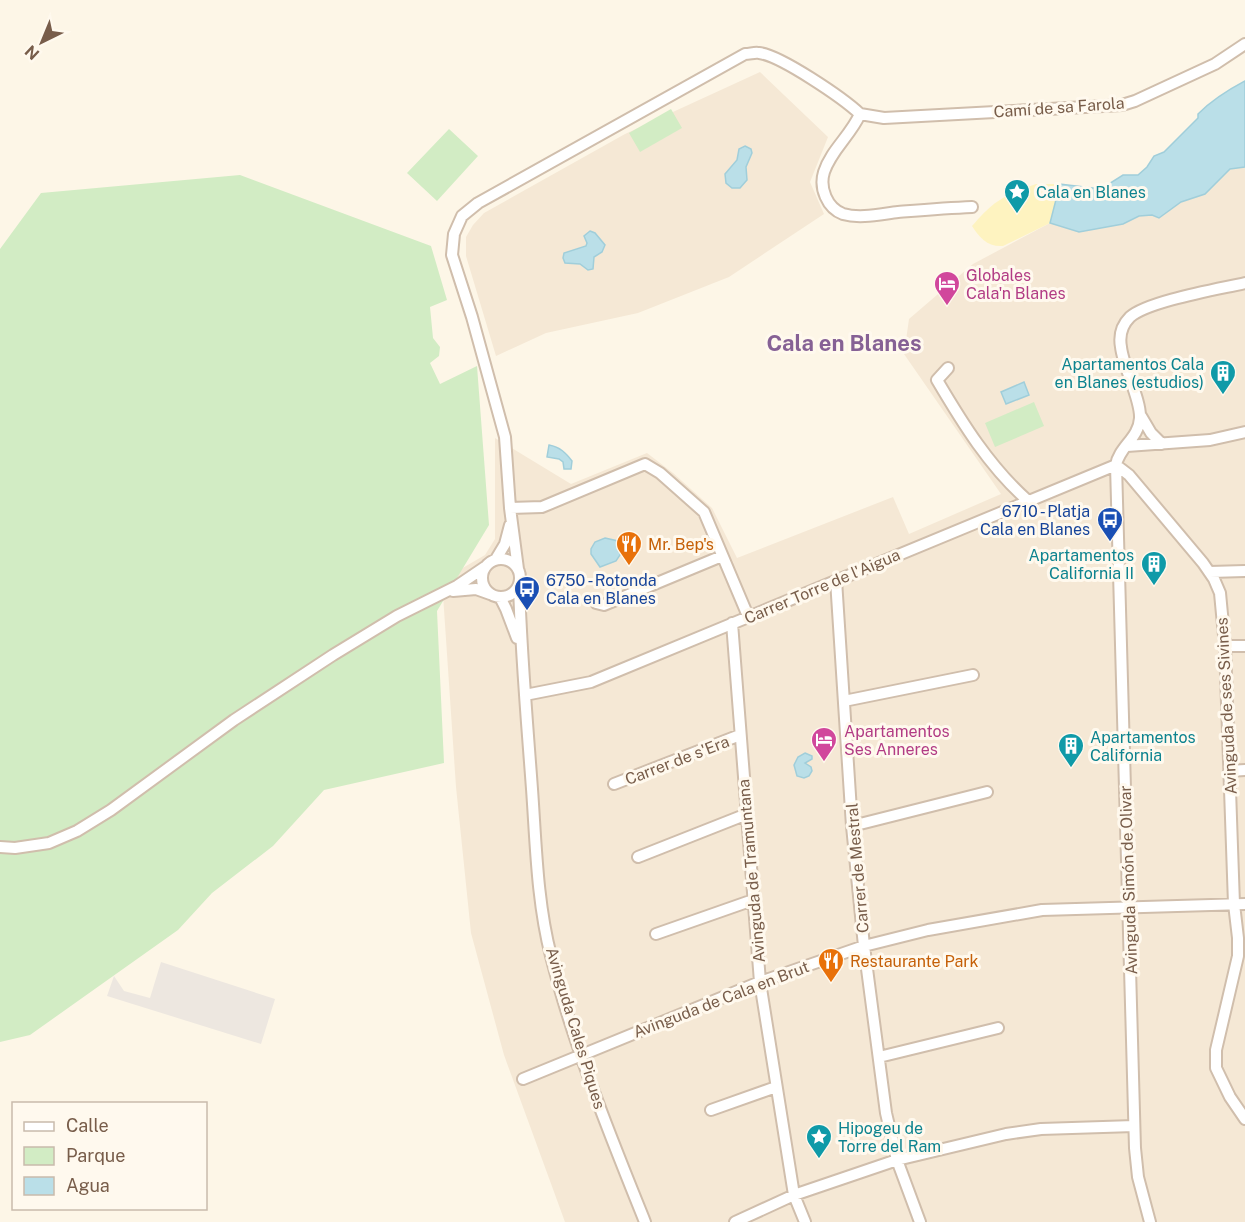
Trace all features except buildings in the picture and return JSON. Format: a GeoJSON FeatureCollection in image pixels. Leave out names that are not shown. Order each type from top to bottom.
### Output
{"type":"FeatureCollection","features":[{"type":"Feature","properties":{"kind":"street","name":"Camí de sa Farola"},"geometry":{"type":"LineString","coordinates":[[860,114],[884,118],[1122,105],[1215,64],[1245,44]]}},
{"type":"Feature","properties":{"kind":"street"},"geometry":{"type":"LineString","coordinates":[[447,592],[476,589],[495,596],[509,596],[519,585],[520,576],[511,514],[505,437],[472,317],[452,255],[454,234],[462,216],[478,203],[745,54],[758,52],[775,58],[839,96],[860,114],[823,174],[822,189],[828,202],[836,210],[858,216],[972,207]]}},
{"type":"Feature","properties":{"kind":"street"},"geometry":{"type":"LineString","coordinates":[[1162,444],[1151,433],[1141,416],[1120,347],[1120,331],[1130,317],[1145,309],[1245,283]]}},
{"type":"Feature","properties":{"kind":"street"},"geometry":{"type":"LineString","coordinates":[[948,368],[937,380],[963,425],[995,468],[1027,500]]}},
{"type":"Feature","properties":{"kind":"street"},"geometry":{"type":"LineString","coordinates":[[1116,465],[1117,454],[1127,446],[1138,431],[1141,416]]}},
{"type":"Feature","properties":{"kind":"street"},"geometry":{"type":"LineString","coordinates":[[1127,446],[1210,440],[1245,432]]}},
{"type":"Feature","properties":{"kind":"street"},"geometry":{"type":"LineString","coordinates":[[511,514],[542,507],[645,464],[660,473],[704,512],[748,616]]}},
{"type":"Feature","properties":{"kind":"street","name":"Carrer Torre de l'Aigua"},"geometry":{"type":"LineString","coordinates":[[525,695],[591,682],[1116,465]]}},
{"type":"Feature","properties":{"kind":"street","name":"Avinguda de ses Sivines"},"geometry":{"type":"LineString","coordinates":[[1116,465],[1129,475],[1210,572],[1220,593],[1225,646],[1229,771],[1240,904],[1238,956],[1216,1050],[1216,1068],[1230,1097],[1245,1119]]}},
{"type":"Feature","properties":{"kind":"street","name":"Avinguda Simón de Olivar"},"geometry":{"type":"LineString","coordinates":[[1116,465],[1134,1126],[1138,1177],[1150,1222]]}},
{"type":"Feature","properties":{"kind":"street"},"geometry":{"type":"LineString","coordinates":[[0,847],[15,848],[49,843],[76,831],[111,810],[234,720],[333,655],[397,616],[447,592],[495,559],[505,544],[511,514]]}},
{"type":"Feature","properties":{"kind":"street"},"geometry":{"type":"LineString","coordinates":[[596,603],[604,605],[722,556]]}},
{"type":"Feature","properties":{"kind":"street"},"geometry":{"type":"LineString","coordinates":[[495,559],[511,562],[518,569]]}},
{"type":"Feature","properties":{"kind":"street"},"geometry":{"type":"LineString","coordinates":[[485,567],[482,571],[482,583],[495,596]]}},
{"type":"Feature","properties":{"kind":"street"},"geometry":{"type":"LineString","coordinates":[[1210,572],[1245,570]]}},
{"type":"Feature","properties":{"kind":"street","name":"Carrer de Mestral"},"geometry":{"type":"LineString","coordinates":[[836,580],[852,826],[864,946],[886,1113],[897,1160],[920,1222]]}},
{"type":"Feature","properties":{"kind":"street","name":"Avinguda Cales Piques"},"geometry":{"type":"LineString","coordinates":[[519,585],[521,648],[542,901],[551,955],[581,1055],[645,1222]]}},
{"type":"Feature","properties":{"kind":"street","name":"Avinguda Cales Piques"},"geometry":{"type":"LineString","coordinates":[[495,596],[506,609],[521,648]]}},
{"type":"Feature","properties":{"kind":"street","name":"Avinguda de Tramuntana"},"geometry":{"type":"LineString","coordinates":[[732,623],[760,982],[794,1195],[805,1222]]}},
{"type":"Feature","properties":{"kind":"street"},"geometry":{"type":"LineString","coordinates":[[1225,646],[1245,645]]}},
{"type":"Feature","properties":{"kind":"street"},"geometry":{"type":"LineString","coordinates":[[844,701],[974,675]]}},
{"type":"Feature","properties":{"kind":"street","name":"Carrer de s'Era"},"geometry":{"type":"LineString","coordinates":[[614,784],[740,735]]}},
{"type":"Feature","properties":{"kind":"street"},"geometry":{"type":"LineString","coordinates":[[1229,771],[1245,770]]}},
{"type":"Feature","properties":{"kind":"street"},"geometry":{"type":"LineString","coordinates":[[852,826],[987,792]]}},
{"type":"Feature","properties":{"kind":"street"},"geometry":{"type":"LineString","coordinates":[[638,858],[747,814]]}},
{"type":"Feature","properties":{"kind":"street"},"geometry":{"type":"LineString","coordinates":[[656,934],[753,900]]}},
{"type":"Feature","properties":{"kind":"street","name":"Avinguda de Cala en Brut"},"geometry":{"type":"LineString","coordinates":[[523,1079],[760,982],[864,946],[928,930],[1042,910],[1240,904]]}},
{"type":"Feature","properties":{"kind":"street"},"geometry":{"type":"LineString","coordinates":[[879,1057],[998,1028]]}},
{"type":"Feature","properties":{"kind":"street"},"geometry":{"type":"LineString","coordinates":[[711,1110],[776,1087]]}},
{"type":"Feature","properties":{"kind":"street"},"geometry":{"type":"LineString","coordinates":[[735,1222],[794,1195],[897,1160],[1006,1134],[1041,1129],[1134,1126]]}},
{"type":"Feature","properties":{"kind":"shaded area"},"geometry":{"type":"Polygon","coordinates":[[[760,72],[828,137],[810,182],[824,214],[729,277],[638,313],[546,333],[496,356],[466,256],[466,237],[484,213],[625,134],[760,72]]]}},
{"type":"Feature","properties":{"kind":"shaded area"},"geometry":{"type":"Polygon","coordinates":[[[1245,167],[1245,1222],[565,1222],[504,1055],[471,933],[456,787],[442,580],[485,555],[495,539],[495,438],[571,484],[647,453],[712,508],[737,558],[893,497],[909,534],[1001,494],[904,354],[909,319],[973,264],[1050,223],[1079,232],[1123,224],[1139,216],[1152,215],[1159,218],[1181,202],[1205,194],[1230,168],[1245,167]]]}},
{"type":"Feature","properties":{"kind":"shaded area"},"geometry":{"type":"Polygon","coordinates":[[[161,962],[275,999],[261,1044],[107,996],[114,976],[124,991],[150,998],[161,962]]]}},
{"type":"Feature","properties":{"kind":"green space"},"geometry":{"type":"Polygon","coordinates":[[[671,109],[682,128],[640,152],[629,133],[671,109]]]}},
{"type":"Feature","properties":{"kind":"green space"},"geometry":{"type":"Polygon","coordinates":[[[449,129],[478,156],[437,201],[407,173],[449,129]]]}},
{"type":"Feature","properties":{"kind":"green space"},"geometry":{"type":"Polygon","coordinates":[[[240,175],[431,246],[447,300],[430,307],[433,338],[440,347],[439,356],[430,363],[440,384],[477,366],[489,525],[437,611],[444,763],[324,790],[273,846],[212,893],[178,930],[30,1035],[0,1042],[0,249],[41,193],[240,175]]]}},
{"type":"Feature","properties":{"kind":"green space"},"geometry":{"type":"Polygon","coordinates":[[[1034,402],[1044,426],[995,447],[985,423],[1034,402]]]}},
{"type":"Feature","properties":{"kind":"sand","name":"Cala en Blanes"},"geometry":{"type":"Polygon","coordinates":[[[1036,184],[1060,184],[1050,223],[1003,246],[993,245],[981,238],[972,226],[987,210],[1008,195],[1036,184]]]}},
{"type":"Feature","properties":{"kind":"water"},"geometry":{"type":"Polygon","coordinates":[[[1245,81],[1245,167],[1230,169],[1205,194],[1181,202],[1159,218],[1152,215],[1139,216],[1123,224],[1079,232],[1050,223],[1060,184],[1101,189],[1123,175],[1138,175],[1154,156],[1164,152],[1198,118],[1198,114],[1203,109],[1245,81]]]}},
{"type":"Feature","properties":{"kind":"water"},"geometry":{"type":"Polygon","coordinates":[[[745,146],[751,149],[752,153],[746,167],[747,180],[740,188],[732,188],[726,183],[725,174],[737,160],[739,149],[745,146]]]}},
{"type":"Feature","properties":{"kind":"water"},"geometry":{"type":"Polygon","coordinates":[[[590,231],[595,233],[605,245],[602,252],[594,257],[593,269],[588,270],[580,264],[565,263],[564,253],[586,246],[584,236],[590,231]]]}},
{"type":"Feature","properties":{"kind":"water"},"geometry":{"type":"Polygon","coordinates":[[[1024,382],[1029,395],[1006,404],[1001,392],[1024,382]]]}},
{"type":"Feature","properties":{"kind":"water"},"geometry":{"type":"Polygon","coordinates":[[[549,445],[560,449],[567,455],[572,461],[571,469],[564,469],[563,462],[559,459],[547,457],[549,445]]]}},
{"type":"Feature","properties":{"kind":"water"},"geometry":{"type":"Polygon","coordinates":[[[605,538],[618,541],[622,552],[616,561],[600,567],[591,554],[591,549],[595,542],[605,538]]]}},
{"type":"Feature","properties":{"kind":"water"},"geometry":{"type":"Polygon","coordinates":[[[805,753],[812,756],[812,759],[805,763],[811,767],[812,771],[804,778],[797,776],[794,765],[798,757],[805,753]]]}},
{"type":"Feature","properties":{"kind":"place","name":"Cala en Blanes"},"geometry":{"type":"Point","coordinates":[1017,215]}},
{"type":"Feature","properties":{"kind":"place","name":"Globales Cala'n Blanes"},"geometry":{"type":"Point","coordinates":[947,307]}},
{"type":"Feature","properties":{"kind":"place","name":"Apartamentos Cala en Blanes (estudios)"},"geometry":{"type":"Point","coordinates":[1223,396]}},
{"type":"Feature","properties":{"kind":"place","name":"6710 - Platja Cala en Blanes"},"geometry":{"type":"Point","coordinates":[1110,543]}},
{"type":"Feature","properties":{"kind":"place","name":"Mr. Bep's"},"geometry":{"type":"Point","coordinates":[629,567]}},
{"type":"Feature","properties":{"kind":"place","name":"Apartamentos California II"},"geometry":{"type":"Point","coordinates":[1154,587]}},
{"type":"Feature","properties":{"kind":"place","name":"6750 - Rotonda Cala en Blanes"},"geometry":{"type":"Point","coordinates":[527,612]}},
{"type":"Feature","properties":{"kind":"place","name":"Apartamentos Ses Anneres"},"geometry":{"type":"Point","coordinates":[824,763]}},
{"type":"Feature","properties":{"kind":"place","name":"Apartamentos California"},"geometry":{"type":"Point","coordinates":[1071,769]}},
{"type":"Feature","properties":{"kind":"place","name":"Restaurante Park"},"geometry":{"type":"Point","coordinates":[831,984]}},
{"type":"Feature","properties":{"kind":"place","name":"Hipogeu de Torre del Ram"},"geometry":{"type":"Point","coordinates":[819,1160]}},
{"type":"Feature","properties":{"kind":"district","name":"Cala en Blanes"},"geometry":{"type":"Point","coordinates":[844,343]}}]}
